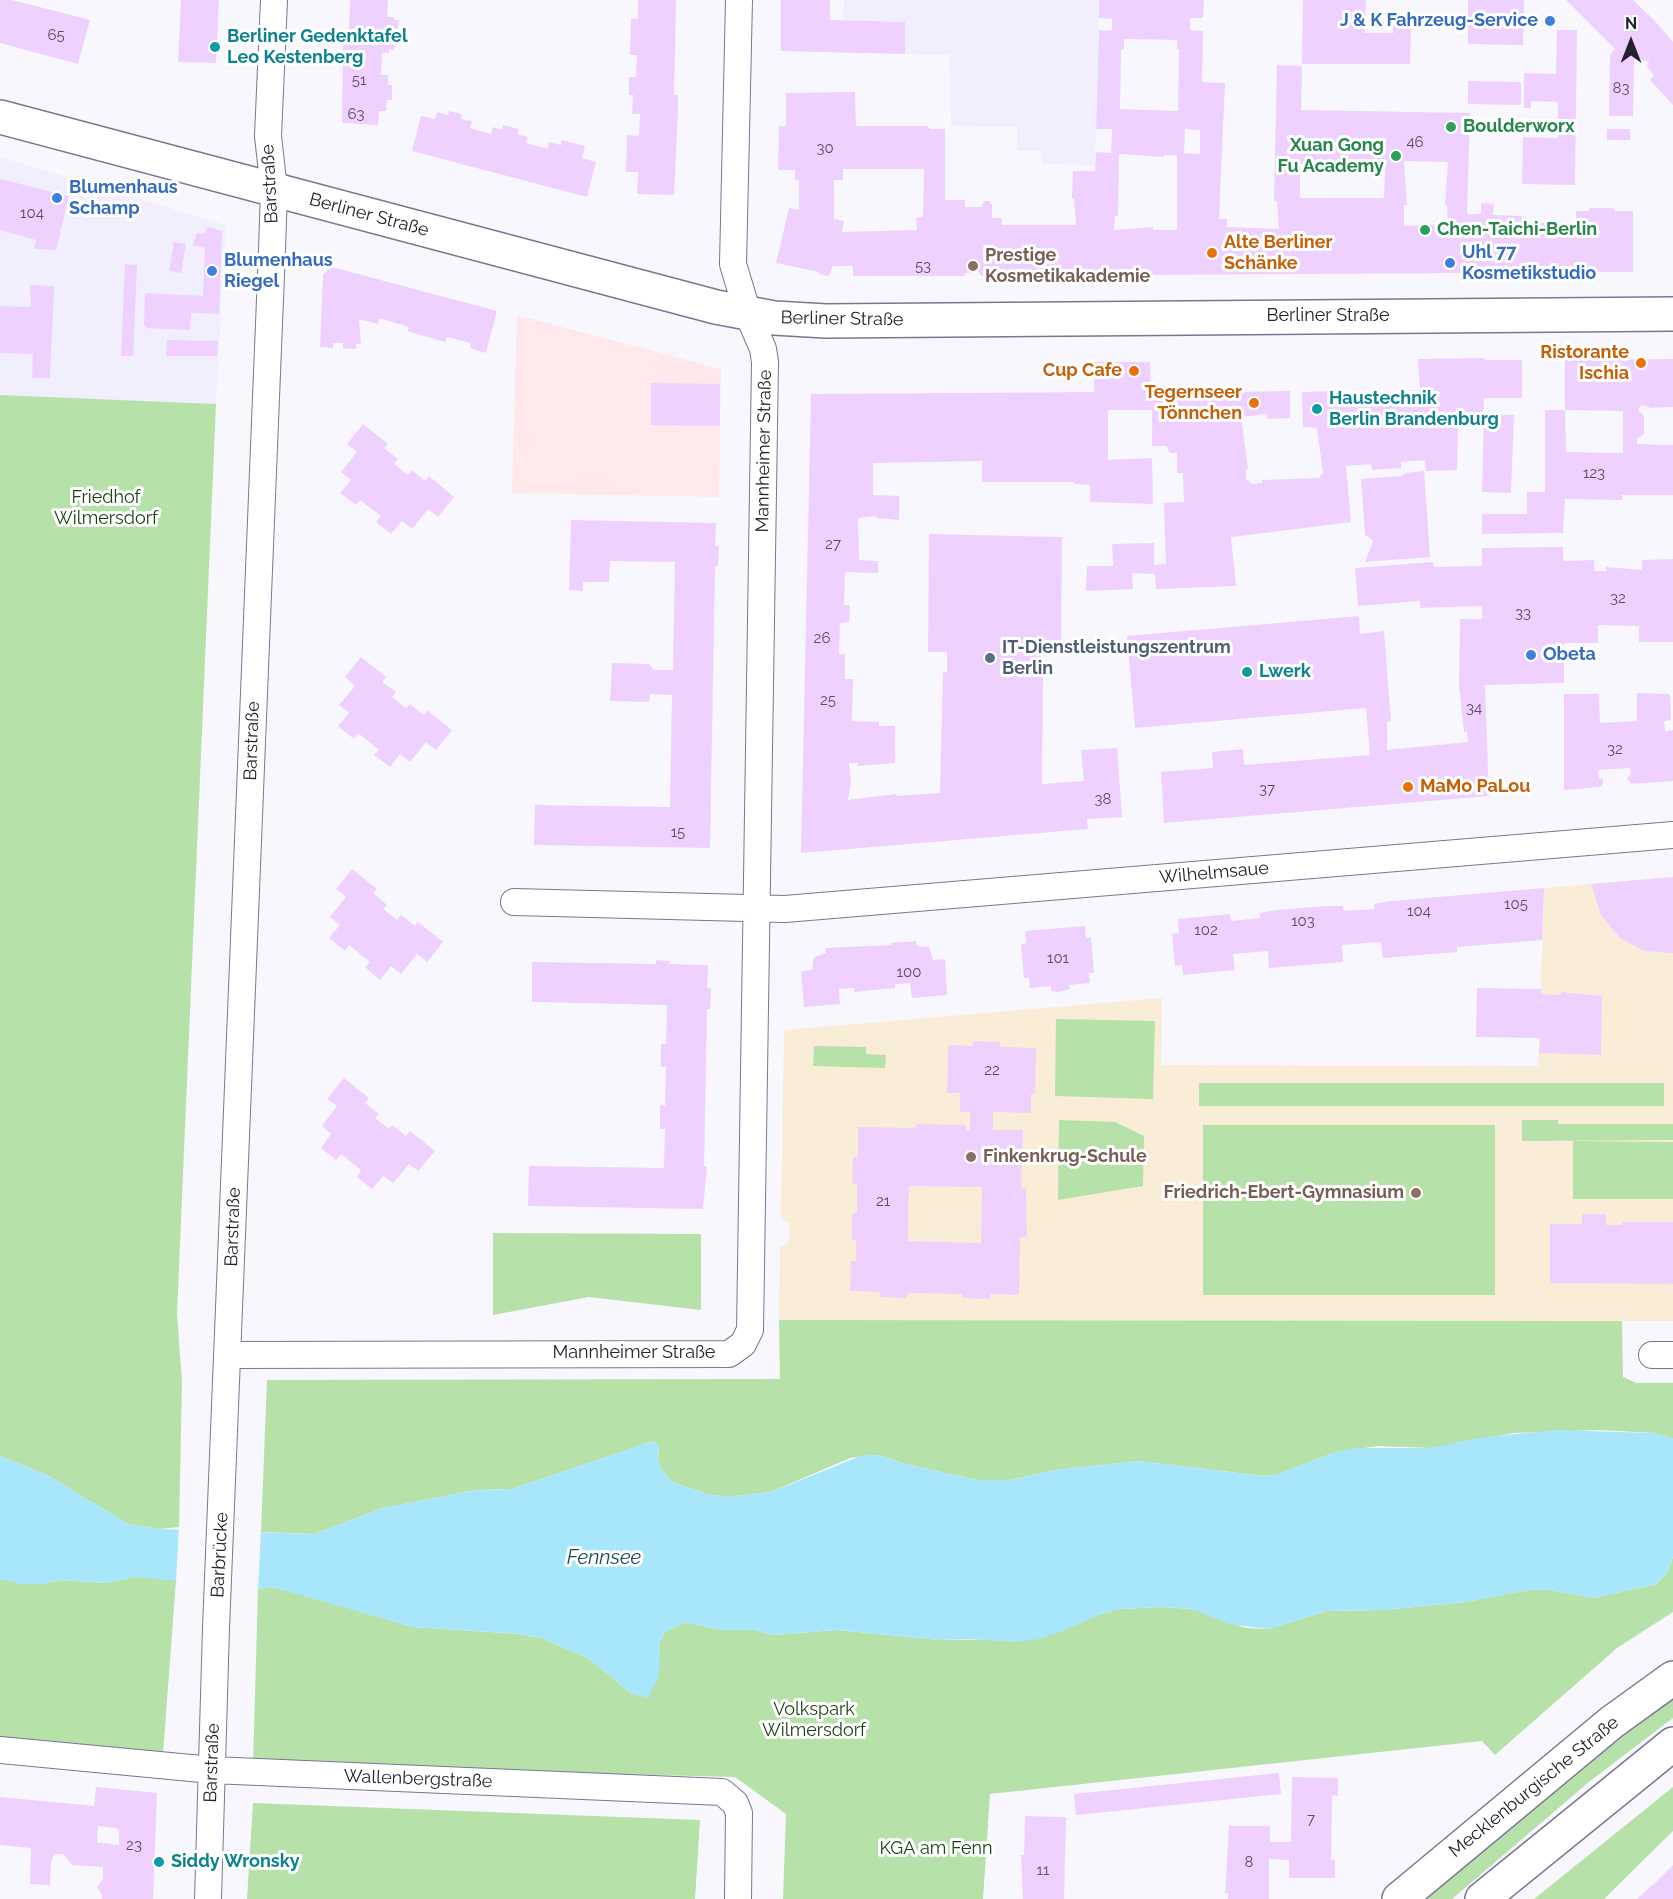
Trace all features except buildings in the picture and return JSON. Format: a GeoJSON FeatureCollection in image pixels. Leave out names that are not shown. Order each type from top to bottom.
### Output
{"type":"FeatureCollection","features":[{"type":"Feature","properties":{"kind":"street","name":"Barstraße"},"geometry":{"type":"LineString","coordinates":[[223,1483],[274,190],[268,136],[274,0]]}},
{"type":"Feature","properties":{"kind":"street","name":"Mannheimer Straße"},"geometry":{"type":"LineString","coordinates":[[228,1355],[729,1354],[743,1344],[750,1330],[765,362],[764,349],[748,314],[733,264],[739,0]]}},
{"type":"Feature","properties":{"kind":"street","name":"Berliner Straße"},"geometry":{"type":"LineString","coordinates":[[0,117],[748,314],[809,321],[1673,314]]}},
{"type":"Feature","properties":{"kind":"street","name":"Wilhelmsaue"},"geometry":{"type":"LineString","coordinates":[[756,908],[785,909],[1673,835]]}},
{"type":"Feature","properties":{"kind":"street"},"geometry":{"type":"LineString","coordinates":[[514,902],[756,908]]}},
{"type":"Feature","properties":{"kind":"street","name":"Barbrücke"},"geometry":{"type":"LineString","coordinates":[[216,1628],[223,1483]]}},
{"type":"Feature","properties":{"kind":"street","name":"Barstraße"},"geometry":{"type":"LineString","coordinates":[[208,1899],[216,1628]]}},
{"type":"Feature","properties":{"kind":"street","name":"Mecklenburgische Straße"},"geometry":{"type":"LineString","coordinates":[[1399,1899],[1612,1722],[1673,1678]]}},
{"type":"Feature","properties":{"kind":"street"},"geometry":{"type":"LineString","coordinates":[[1482,1899],[1673,1744]]}},
{"type":"Feature","properties":{"kind":"street","name":"Wallenbergstraße"},"geometry":{"type":"LineString","coordinates":[[0,1750],[212,1770],[722,1792],[735,1803],[739,1813],[738,1899]]}},
{"type":"Feature","properties":{"kind":"shaded area"},"geometry":{"type":"Polygon","coordinates":[[[844,0],[1099,0],[1095,165],[1042,164],[1041,151],[1017,151],[1017,127],[951,126],[950,55],[905,54],[905,22],[843,21],[844,0]]]}},
{"type":"Feature","properties":{"kind":"shaded area"},"geometry":{"type":"Polygon","coordinates":[[[0,157],[226,225],[216,404],[0,395],[0,157]]]}},
{"type":"Feature","properties":{"kind":"shaded area"},"geometry":{"type":"Polygon","coordinates":[[[517,315],[721,369],[719,497],[512,493],[517,315]]]}},
{"type":"Feature","properties":{"kind":"shaded area"},"geometry":{"type":"Polygon","coordinates":[[[1673,877],[1673,1321],[779,1320],[780,1247],[789,1242],[789,1223],[781,1218],[784,1030],[1162,998],[1161,1065],[1538,1066],[1544,888],[1673,877]]]}},
{"type":"Feature","properties":{"kind":"green space","name":"Friedhof Wilmersdorf"},"geometry":{"type":"Polygon","coordinates":[[[0,395],[216,404],[177,1314],[182,1382],[179,1527],[159,1529],[128,1524],[47,1475],[0,1456],[0,395]]]}},
{"type":"Feature","properties":{"kind":"green space"},"geometry":{"type":"Polygon","coordinates":[[[1056,1019],[1155,1021],[1153,1099],[1055,1096],[1056,1019]]]}},
{"type":"Feature","properties":{"kind":"green space"},"geometry":{"type":"Polygon","coordinates":[[[814,1046],[866,1047],[866,1054],[886,1055],[885,1068],[813,1066],[814,1046]]]}},
{"type":"Feature","properties":{"kind":"green space"},"geometry":{"type":"Polygon","coordinates":[[[1199,1083],[1664,1083],[1664,1106],[1199,1106],[1199,1083]]]}},
{"type":"Feature","properties":{"kind":"green space"},"geometry":{"type":"Polygon","coordinates":[[[1059,1120],[1115,1122],[1144,1136],[1143,1186],[1058,1200],[1059,1120]]]}},
{"type":"Feature","properties":{"kind":"green space"},"geometry":{"type":"Polygon","coordinates":[[[1522,1120],[1558,1120],[1558,1124],[1673,1124],[1673,1140],[1522,1141],[1522,1120]]]}},
{"type":"Feature","properties":{"kind":"green space"},"geometry":{"type":"Polygon","coordinates":[[[1203,1125],[1495,1125],[1495,1295],[1203,1295],[1203,1125]]]}},
{"type":"Feature","properties":{"kind":"green space"},"geometry":{"type":"Polygon","coordinates":[[[1573,1141],[1673,1142],[1673,1199],[1573,1199],[1573,1141]]]}},
{"type":"Feature","properties":{"kind":"green space"},"geometry":{"type":"Polygon","coordinates":[[[493,1233],[701,1234],[701,1310],[589,1297],[493,1315],[493,1233]]]}},
{"type":"Feature","properties":{"kind":"green space"},"geometry":{"type":"Polygon","coordinates":[[[779,1320],[1622,1321],[1623,1377],[1637,1383],[1673,1383],[1673,1439],[1654,1433],[1598,1430],[1514,1433],[1431,1448],[1377,1446],[1333,1453],[1276,1475],[1264,1476],[1138,1461],[1056,1470],[1010,1480],[976,1480],[902,1463],[878,1455],[850,1458],[771,1492],[727,1497],[707,1494],[672,1482],[663,1472],[658,1461],[659,1447],[653,1441],[512,1489],[477,1490],[383,1508],[314,1534],[261,1532],[267,1380],[780,1379],[779,1320]]]}},
{"type":"Feature","properties":{"kind":"green space","name":"Volkspark Wilmersdorf"},"geometry":{"type":"Polygon","coordinates":[[[1673,1557],[1673,1612],[1617,1648],[1495,1755],[1482,1741],[990,1794],[983,1899],[783,1899],[786,1814],[735,1777],[253,1765],[258,1589],[272,1587],[413,1627],[521,1634],[541,1638],[588,1658],[632,1694],[665,1632],[685,1622],[722,1630],[755,1630],[772,1635],[837,1630],[941,1640],[1038,1639],[1101,1614],[1120,1609],[1164,1607],[1192,1609],[1246,1628],[1268,1629],[1327,1611],[1383,1610],[1466,1602],[1528,1590],[1550,1590],[1594,1598],[1656,1584],[1666,1574],[1673,1557]]]}},
{"type":"Feature","properties":{"kind":"green space"},"geometry":{"type":"Polygon","coordinates":[[[136,1577],[176,1580],[163,1754],[0,1737],[0,1579],[41,1584],[59,1580],[105,1583],[136,1577]]]}},
{"type":"Feature","properties":{"kind":"green space"},"geometry":{"type":"Polygon","coordinates":[[[1673,1698],[1673,1718],[1589,1782],[1452,1899],[1427,1899],[1590,1761],[1673,1698]]]}},
{"type":"Feature","properties":{"kind":"green space"},"geometry":{"type":"Polygon","coordinates":[[[1673,1787],[1673,1831],[1604,1899],[1534,1899],[1673,1787]]]}},
{"type":"Feature","properties":{"kind":"green space"},"geometry":{"type":"Polygon","coordinates":[[[253,1803],[700,1820],[695,1899],[247,1899],[253,1803]]]}},
{"type":"Feature","properties":{"kind":"water","name":"Fennsee"},"geometry":{"type":"Polygon","coordinates":[[[1555,1430],[1654,1433],[1673,1439],[1673,1557],[1666,1574],[1656,1584],[1594,1598],[1550,1590],[1528,1590],[1466,1602],[1383,1610],[1327,1611],[1268,1629],[1229,1624],[1192,1609],[1164,1607],[1120,1609],[1101,1614],[1058,1633],[1038,1639],[1013,1642],[941,1640],[837,1630],[772,1635],[755,1630],[722,1630],[685,1622],[665,1632],[660,1641],[659,1676],[648,1698],[632,1694],[588,1658],[541,1638],[521,1634],[413,1627],[272,1587],[258,1589],[136,1577],[105,1583],[59,1580],[41,1584],[22,1584],[0,1579],[0,1456],[47,1475],[128,1524],[159,1529],[314,1534],[383,1508],[477,1490],[512,1489],[653,1441],[659,1447],[658,1461],[663,1472],[672,1482],[707,1494],[727,1497],[771,1492],[863,1455],[878,1455],[902,1463],[976,1480],[1010,1480],[1056,1470],[1138,1461],[1264,1476],[1276,1475],[1333,1453],[1356,1448],[1431,1448],[1477,1438],[1555,1430]]]}},
{"type":"Feature","properties":{"kind":"pier"},"geometry":{"type":"Polygon","coordinates":[[[179,1524],[261,1529],[258,1592],[176,1583],[179,1524]]]}},
{"type":"Feature","properties":{"kind":"place","name":"J & K Fahrzeug-Service"},"geometry":{"type":"Point","coordinates":[1550,21]}},
{"type":"Feature","properties":{"kind":"place","name":"Berliner Gedenktafel Leo Kestenberg"},"geometry":{"type":"Point","coordinates":[215,47]}},
{"type":"Feature","properties":{"kind":"place","name":"Boulderworx"},"geometry":{"type":"Point","coordinates":[1451,127]}},
{"type":"Feature","properties":{"kind":"place","name":"Xuan Gong Fu Academy"},"geometry":{"type":"Point","coordinates":[1396,156]}},
{"type":"Feature","properties":{"kind":"place","name":"Blumenhaus Schamp"},"geometry":{"type":"Point","coordinates":[57,198]}},
{"type":"Feature","properties":{"kind":"place","name":"Chen-Taichi-Berlin"},"geometry":{"type":"Point","coordinates":[1425,230]}},
{"type":"Feature","properties":{"kind":"place","name":"Alte Berliner Schänke"},"geometry":{"type":"Point","coordinates":[1212,253]}},
{"type":"Feature","properties":{"kind":"place","name":"Uhl 77 Kosmetikstudio"},"geometry":{"type":"Point","coordinates":[1450,263]}},
{"type":"Feature","properties":{"kind":"place","name":"Prestige Kosmetikakademie"},"geometry":{"type":"Point","coordinates":[973,266]}},
{"type":"Feature","properties":{"kind":"place","name":"Blumenhaus Riegel"},"geometry":{"type":"Point","coordinates":[212,271]}},
{"type":"Feature","properties":{"kind":"place","name":"Ristorante Ischia"},"geometry":{"type":"Point","coordinates":[1641,363]}},
{"type":"Feature","properties":{"kind":"place","name":"Cup Cafe"},"geometry":{"type":"Point","coordinates":[1134,371]}},
{"type":"Feature","properties":{"kind":"place","name":"Tegernseer Tönnchen"},"geometry":{"type":"Point","coordinates":[1254,403]}},
{"type":"Feature","properties":{"kind":"place","name":"Haustechnik Berlin Brandenburg"},"geometry":{"type":"Point","coordinates":[1317,409]}},
{"type":"Feature","properties":{"kind":"place","name":"Obeta"},"geometry":{"type":"Point","coordinates":[1531,655]}},
{"type":"Feature","properties":{"kind":"place","name":"IT-Dienstleistungszentrum Berlin"},"geometry":{"type":"Point","coordinates":[990,658]}},
{"type":"Feature","properties":{"kind":"place","name":"Lwerk"},"geometry":{"type":"Point","coordinates":[1247,672]}},
{"type":"Feature","properties":{"kind":"place","name":"MaMo PaLou"},"geometry":{"type":"Point","coordinates":[1408,787]}},
{"type":"Feature","properties":{"kind":"place","name":"Finkenkrug-Schule"},"geometry":{"type":"Point","coordinates":[971,1157]}},
{"type":"Feature","properties":{"kind":"place","name":"Friedrich-Ebert-Gymnasium"},"geometry":{"type":"Point","coordinates":[1416,1193]}},
{"type":"Feature","properties":{"kind":"place","name":"Siddy Wronsky"},"geometry":{"type":"Point","coordinates":[159,1862]}},
{"type":"Feature","properties":{"kind":"park label","name":"KGA am Fenn"},"geometry":{"type":"Point","coordinates":[936,1849]}}]}
